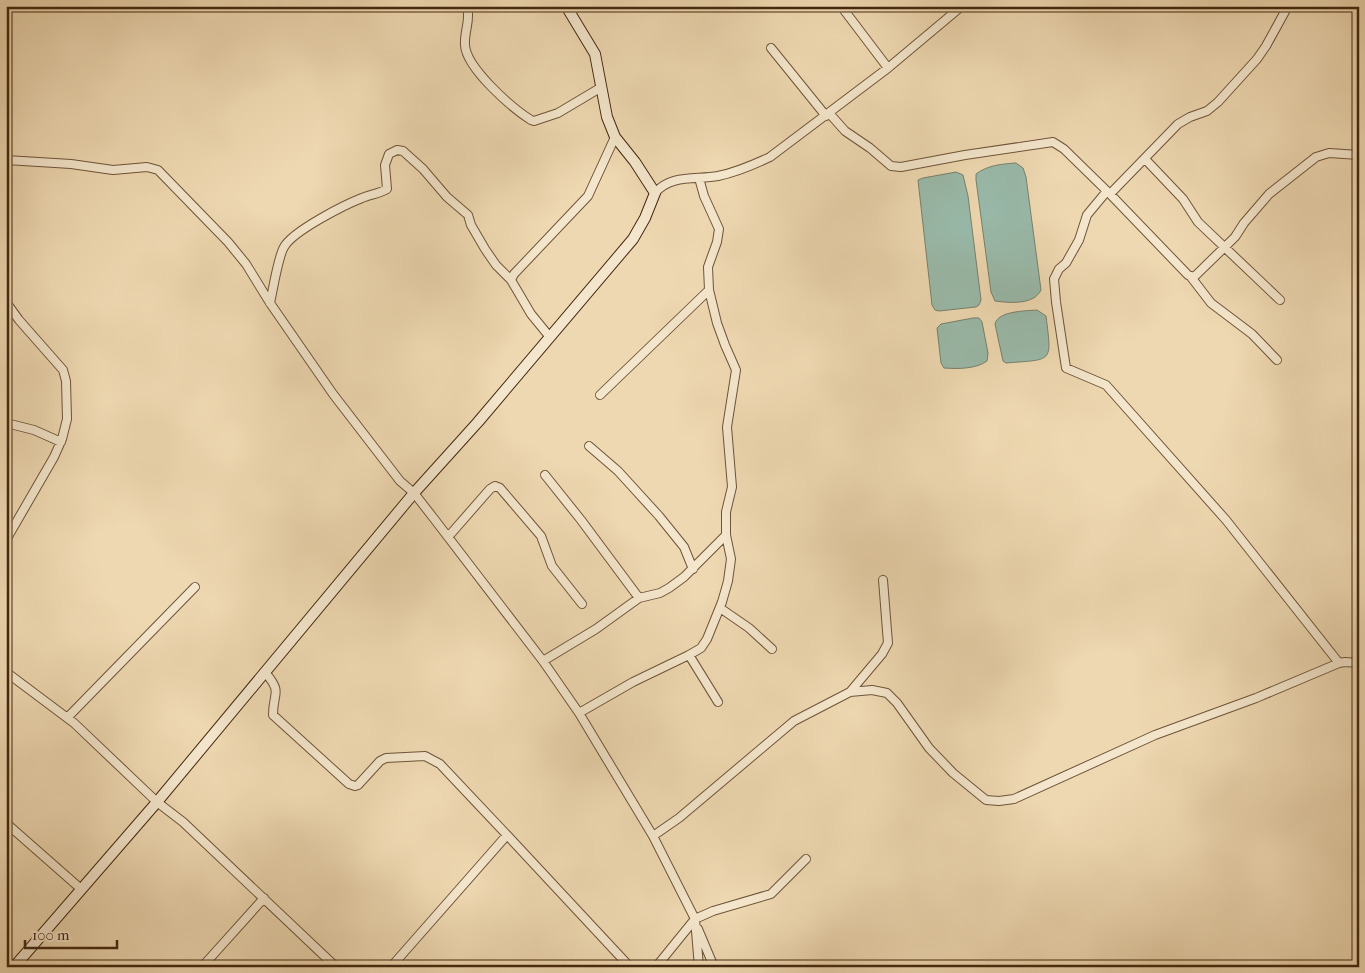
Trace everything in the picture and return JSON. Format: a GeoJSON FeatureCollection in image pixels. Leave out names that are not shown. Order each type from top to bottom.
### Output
{"type":"FeatureCollection","features":[{"type":"Feature","properties":{"kind":"street"},"geometry":{"type":"LineString","coordinates":[[467,6],[469,20],[465,36],[465,49],[476,69],[480,76],[501,96],[531,120],[534,121],[558,113],[600,88]]}},
{"type":"Feature","properties":{"kind":"street"},"geometry":{"type":"LineString","coordinates":[[566,6],[594,54],[607,117],[615,137],[656,193]]}},
{"type":"Feature","properties":{"kind":"street"},"geometry":{"type":"LineString","coordinates":[[841,6],[888,68]]}},
{"type":"Feature","properties":{"kind":"street"},"geometry":{"type":"LineString","coordinates":[[14,967],[157,802],[414,493],[478,422],[633,239],[661,186],[668,182],[718,176],[749,167],[770,156],[888,68],[962,6]]}},
{"type":"Feature","properties":{"kind":"street"},"geometry":{"type":"LineString","coordinates":[[1288,6],[1261,53],[1218,102],[1207,111],[1178,124],[1145,159],[1087,214],[1079,240],[1066,264],[1059,269],[1054,279],[1066,368],[1106,385],[1226,520],[1339,663]]}},
{"type":"Feature","properties":{"kind":"street"},"geometry":{"type":"LineString","coordinates":[[771,48],[827,114],[845,131],[870,148],[891,166],[901,167],[1053,142],[1064,149],[1109,193],[1191,277],[1211,303],[1252,334],[1277,360]]}},
{"type":"Feature","properties":{"kind":"street"},"geometry":{"type":"LineString","coordinates":[[511,280],[514,274],[588,196],[615,137]]}},
{"type":"Feature","properties":{"kind":"street"},"geometry":{"type":"LineString","coordinates":[[270,303],[283,248],[289,240],[303,228],[362,197],[380,193],[387,189],[385,165],[389,154],[397,150],[404,152],[423,169],[448,198],[468,215],[471,226],[485,249],[496,265],[511,280],[531,314],[550,336]]}},
{"type":"Feature","properties":{"kind":"street"},"geometry":{"type":"LineString","coordinates":[[1191,277],[1196,276],[1225,248],[1269,194],[1316,157],[1329,153],[1359,155]]}},
{"type":"Feature","properties":{"kind":"street"},"geometry":{"type":"LineString","coordinates":[[1145,159],[1183,199],[1198,222],[1280,300]]}},
{"type":"Feature","properties":{"kind":"street"},"geometry":{"type":"LineString","coordinates":[[6,160],[71,164],[112,170],[147,168],[158,170],[228,242],[246,264],[270,303],[333,394],[400,481],[414,493],[543,660],[580,714],[653,836],[696,922],[714,967]]}},
{"type":"Feature","properties":{"kind":"street"},"geometry":{"type":"LineString","coordinates":[[580,714],[633,682],[700,648],[707,639],[720,608],[728,581],[731,559],[726,535],[726,512],[732,487],[727,427],[736,370],[724,345],[709,290],[708,267],[717,242],[719,229],[704,196],[699,178]]}},
{"type":"Feature","properties":{"kind":"street"},"geometry":{"type":"LineString","coordinates":[[600,395],[709,290]]}},
{"type":"Feature","properties":{"kind":"street"},"geometry":{"type":"LineString","coordinates":[[6,302],[19,320],[63,370],[66,381],[67,419],[61,442],[6,540]]}},
{"type":"Feature","properties":{"kind":"street"},"geometry":{"type":"LineString","coordinates":[[6,423],[34,430],[61,442]]}},
{"type":"Feature","properties":{"kind":"street"},"geometry":{"type":"LineString","coordinates":[[589,446],[618,471],[659,516],[684,547],[693,568]]}},
{"type":"Feature","properties":{"kind":"street"},"geometry":{"type":"LineString","coordinates":[[545,475],[639,598]]}},
{"type":"Feature","properties":{"kind":"street"},"geometry":{"type":"LineString","coordinates":[[448,538],[492,486],[500,488],[541,536],[552,566],[582,604]]}},
{"type":"Feature","properties":{"kind":"street"},"geometry":{"type":"LineString","coordinates":[[543,660],[596,629],[639,598],[660,593],[684,577],[726,535]]}},
{"type":"Feature","properties":{"kind":"street"},"geometry":{"type":"LineString","coordinates":[[850,692],[882,654],[888,643],[883,580]]}},
{"type":"Feature","properties":{"kind":"street"},"geometry":{"type":"LineString","coordinates":[[67,718],[195,587]]}},
{"type":"Feature","properties":{"kind":"street"},"geometry":{"type":"LineString","coordinates":[[720,608],[749,628],[772,649]]}},
{"type":"Feature","properties":{"kind":"street"},"geometry":{"type":"LineString","coordinates":[[689,655],[718,702]]}},
{"type":"Feature","properties":{"kind":"street"},"geometry":{"type":"LineString","coordinates":[[653,836],[678,818],[794,721],[850,692],[872,690],[887,693],[897,703],[929,748],[953,773],[986,800],[999,801],[1014,799],[1155,735],[1256,698],[1339,663],[1359,663]]}},
{"type":"Feature","properties":{"kind":"street"},"geometry":{"type":"LineString","coordinates":[[6,672],[67,718],[157,802],[183,822],[336,967]]}},
{"type":"Feature","properties":{"kind":"street"},"geometry":{"type":"LineString","coordinates":[[265,672],[275,684],[277,690],[273,705],[273,715],[349,784],[358,785],[380,761],[386,758],[425,756],[440,764],[630,967]]}},
{"type":"Feature","properties":{"kind":"street"},"geometry":{"type":"LineString","coordinates":[[6,824],[80,889]]}},
{"type":"Feature","properties":{"kind":"street"},"geometry":{"type":"LineString","coordinates":[[392,967],[507,835]]}},
{"type":"Feature","properties":{"kind":"street"},"geometry":{"type":"LineString","coordinates":[[656,967],[696,922],[713,911],[771,894],[806,860]]}},
{"type":"Feature","properties":{"kind":"street"},"geometry":{"type":"LineString","coordinates":[[202,967],[264,898]]}},
{"type":"Feature","properties":{"kind":"street"},"geometry":{"type":"LineString","coordinates":[[696,922],[699,967]]}},
{"type":"Feature","properties":{"kind":"shaded area"},"geometry":{"type":"Polygon","coordinates":[[[1016,163],[1023,168],[1026,177],[1041,290],[1038,295],[1027,301],[995,301],[991,292],[976,174],[990,167],[1016,163]]]}},
{"type":"Feature","properties":{"kind":"shaded area"},"geometry":{"type":"Polygon","coordinates":[[[956,172],[963,175],[968,196],[981,300],[976,307],[939,311],[935,310],[932,305],[918,180],[956,172]]]}},
{"type":"Feature","properties":{"kind":"shaded area"},"geometry":{"type":"Polygon","coordinates":[[[1037,310],[1046,316],[1049,343],[1046,356],[1033,361],[1006,363],[1003,361],[995,324],[997,320],[1006,314],[1037,310]]]}},
{"type":"Feature","properties":{"kind":"shaded area"},"geometry":{"type":"Polygon","coordinates":[[[979,318],[982,322],[988,353],[987,361],[972,367],[944,368],[941,363],[937,328],[941,324],[979,318]]]}}]}
